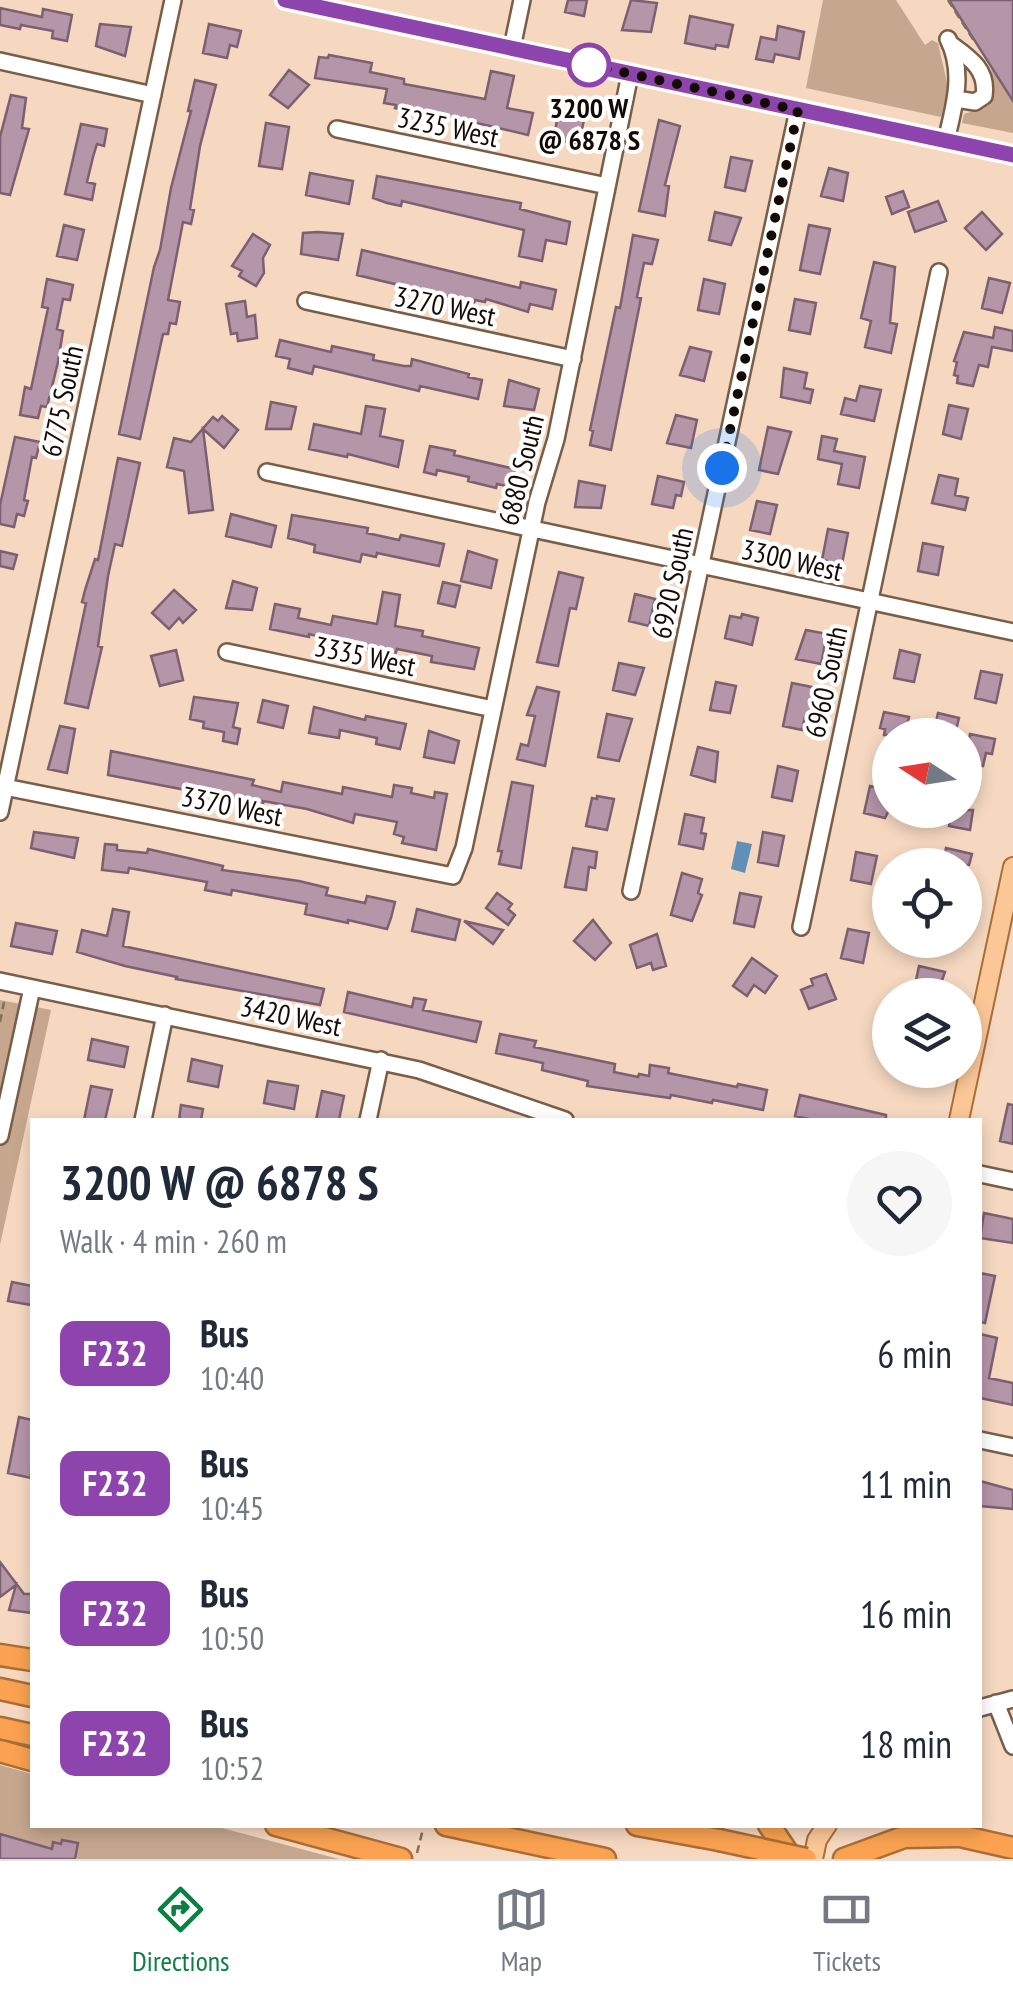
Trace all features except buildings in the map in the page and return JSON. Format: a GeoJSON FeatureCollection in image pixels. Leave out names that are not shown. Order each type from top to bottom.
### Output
{"type":"FeatureCollection","features":[{"type":"Feature","properties":{"kind":"highway"},"geometry":{"type":"LineString","coordinates":[[0,1656],[30,1660]]}},
{"type":"Feature","properties":{"kind":"highway"},"geometry":{"type":"LineString","coordinates":[[0,1690],[30,1696]]}},
{"type":"Feature","properties":{"kind":"highway"},"geometry":{"type":"LineString","coordinates":[[0,1728],[30,1736]]}},
{"type":"Feature","properties":{"kind":"highway"},"geometry":{"type":"LineString","coordinates":[[0,1751],[30,1759]]}},
{"type":"Feature","properties":{"kind":"highway"},"geometry":{"type":"LineString","coordinates":[[287,1828],[401,1859]]}},
{"type":"Feature","properties":{"kind":"highway"},"geometry":{"type":"LineString","coordinates":[[460,1828],[605,1859]]}},
{"type":"Feature","properties":{"kind":"highway"},"geometry":{"type":"LineString","coordinates":[[653,1828],[719,1840],[816,1842]]}},
{"type":"Feature","properties":{"kind":"highway"},"geometry":{"type":"LineString","coordinates":[[771,1828],[792,1859]]}},
{"type":"Feature","properties":{"kind":"highway"},"geometry":{"type":"LineString","coordinates":[[925,1828],[1013,1848]]}},
{"type":"Feature","properties":{"kind":"highway"},"geometry":{"type":"LineString","coordinates":[[844,1859],[904,1837],[956,1836]]}},
{"type":"Feature","properties":{"kind":"main road"},"geometry":{"type":"LineString","coordinates":[[959,1118],[1013,867]]}},
{"type":"Feature","properties":{"kind":"street","name":"6775 South"},"geometry":{"type":"LineString","coordinates":[[0,812],[174,0]]}},
{"type":"Feature","properties":{"kind":"street"},"geometry":{"type":"LineString","coordinates":[[286,0],[1013,156]]}},
{"type":"Feature","properties":{"kind":"street"},"geometry":{"type":"LineString","coordinates":[[512,48],[522,0]]}},
{"type":"Feature","properties":{"kind":"street"},"geometry":{"type":"LineString","coordinates":[[946,141],[958,78],[949,41],[974,61],[986,85],[984,96],[975,102],[956,99]]}},
{"type":"Feature","properties":{"kind":"street"},"geometry":{"type":"LineString","coordinates":[[0,60],[154,95]]}},
{"type":"Feature","properties":{"kind":"street","name":"6880 South"},"geometry":{"type":"LineString","coordinates":[[453,876],[464,848],[532,529],[556,440],[630,74]]}},
{"type":"Feature","properties":{"kind":"street","name":"6920 South"},"geometry":{"type":"LineString","coordinates":[[632,890],[798,110]]}},
{"type":"Feature","properties":{"kind":"street","name":"3235 West"},"geometry":{"type":"LineString","coordinates":[[338,129],[607,186]]}},
{"type":"Feature","properties":{"kind":"street","name":"6960 South"},"geometry":{"type":"LineString","coordinates":[[801,927],[939,272]]}},
{"type":"Feature","properties":{"kind":"street","name":"3270 West"},"geometry":{"type":"LineString","coordinates":[[306,302],[573,359]]}},
{"type":"Feature","properties":{"kind":"street","name":"3300 West"},"geometry":{"type":"LineString","coordinates":[[266,472],[1013,632]]}},
{"type":"Feature","properties":{"kind":"street","name":"3335 West"},"geometry":{"type":"LineString","coordinates":[[227,652],[493,709]]}},
{"type":"Feature","properties":{"kind":"street","name":"3370 West"},"geometry":{"type":"LineString","coordinates":[[3,787],[453,876]]}},
{"type":"Feature","properties":{"kind":"street","name":"3420 West"},"geometry":{"type":"LineString","coordinates":[[0,981],[380,1060],[560,1118]]}},
{"type":"Feature","properties":{"kind":"street"},"geometry":{"type":"LineString","coordinates":[[0,1136],[32,988]]}},
{"type":"Feature","properties":{"kind":"street"},"geometry":{"type":"LineString","coordinates":[[143,1118],[165,1015]]}},
{"type":"Feature","properties":{"kind":"street"},"geometry":{"type":"LineString","coordinates":[[368,1118],[380,1060]]}},
{"type":"Feature","properties":{"kind":"street"},"geometry":{"type":"LineString","coordinates":[[982,1174],[1013,1181]]}},
{"type":"Feature","properties":{"kind":"street"},"geometry":{"type":"LineString","coordinates":[[982,1440],[1013,1447]]}},
{"type":"Feature","properties":{"kind":"street"},"geometry":{"type":"LineString","coordinates":[[1013,1699],[988,1706],[1013,1746]]}},
{"type":"Feature","properties":{"kind":"path"},"geometry":{"type":"LineString","coordinates":[[948,0],[980,51]]}},
{"type":"Feature","properties":{"kind":"path"},"geometry":{"type":"LineString","coordinates":[[0,1022],[4,1002]]}},
{"type":"Feature","properties":{"kind":"path"},"geometry":{"type":"LineString","coordinates":[[416,1859],[423,1828]]}},
{"type":"Feature","properties":{"kind":"shaded area"},"geometry":{"type":"Polygon","coordinates":[[[823,0],[896,0],[925,45],[932,40],[938,43],[948,87],[941,117],[806,88],[823,0]]]}},
{"type":"Feature","properties":{"kind":"shaded area"},"geometry":{"type":"Polygon","coordinates":[[[991,68],[1013,101],[1013,133],[962,123],[964,114],[983,108],[993,97],[991,68]]]}},
{"type":"Feature","properties":{"kind":"shaded area"},"geometry":{"type":"Polygon","coordinates":[[[0,1000],[51,1010],[0,1245],[0,1000]]]}},
{"type":"Feature","properties":{"kind":"shaded area"},"geometry":{"type":"Polygon","coordinates":[[[0,1765],[30,1773],[30,1828],[221,1828],[339,1859],[78,1859],[77,1843],[62,1840],[61,1844],[53,1842],[52,1849],[39,1846],[22,1850],[24,1840],[0,1834],[0,1765]]]}},
{"type":"Feature","properties":{"kind":"water"},"geometry":{"type":"Polygon","coordinates":[[[737,841],[752,844],[745,873],[731,869],[737,841]]]}},
{"type":"Feature","properties":{"kind":"bus line","name":"F232"},"geometry":{"type":"LineString","coordinates":[[285,0],[1013,155]]}},
{"type":"Feature","properties":{"kind":"place","name":"3200 W @ 6878 S"},"geometry":{"type":"Point","coordinates":[589,65]}},
{"type":"Feature","properties":{"kind":"route"},"geometry":{"type":"LineString","coordinates":[[589,65],[798,110],[722,468]]}}]}
